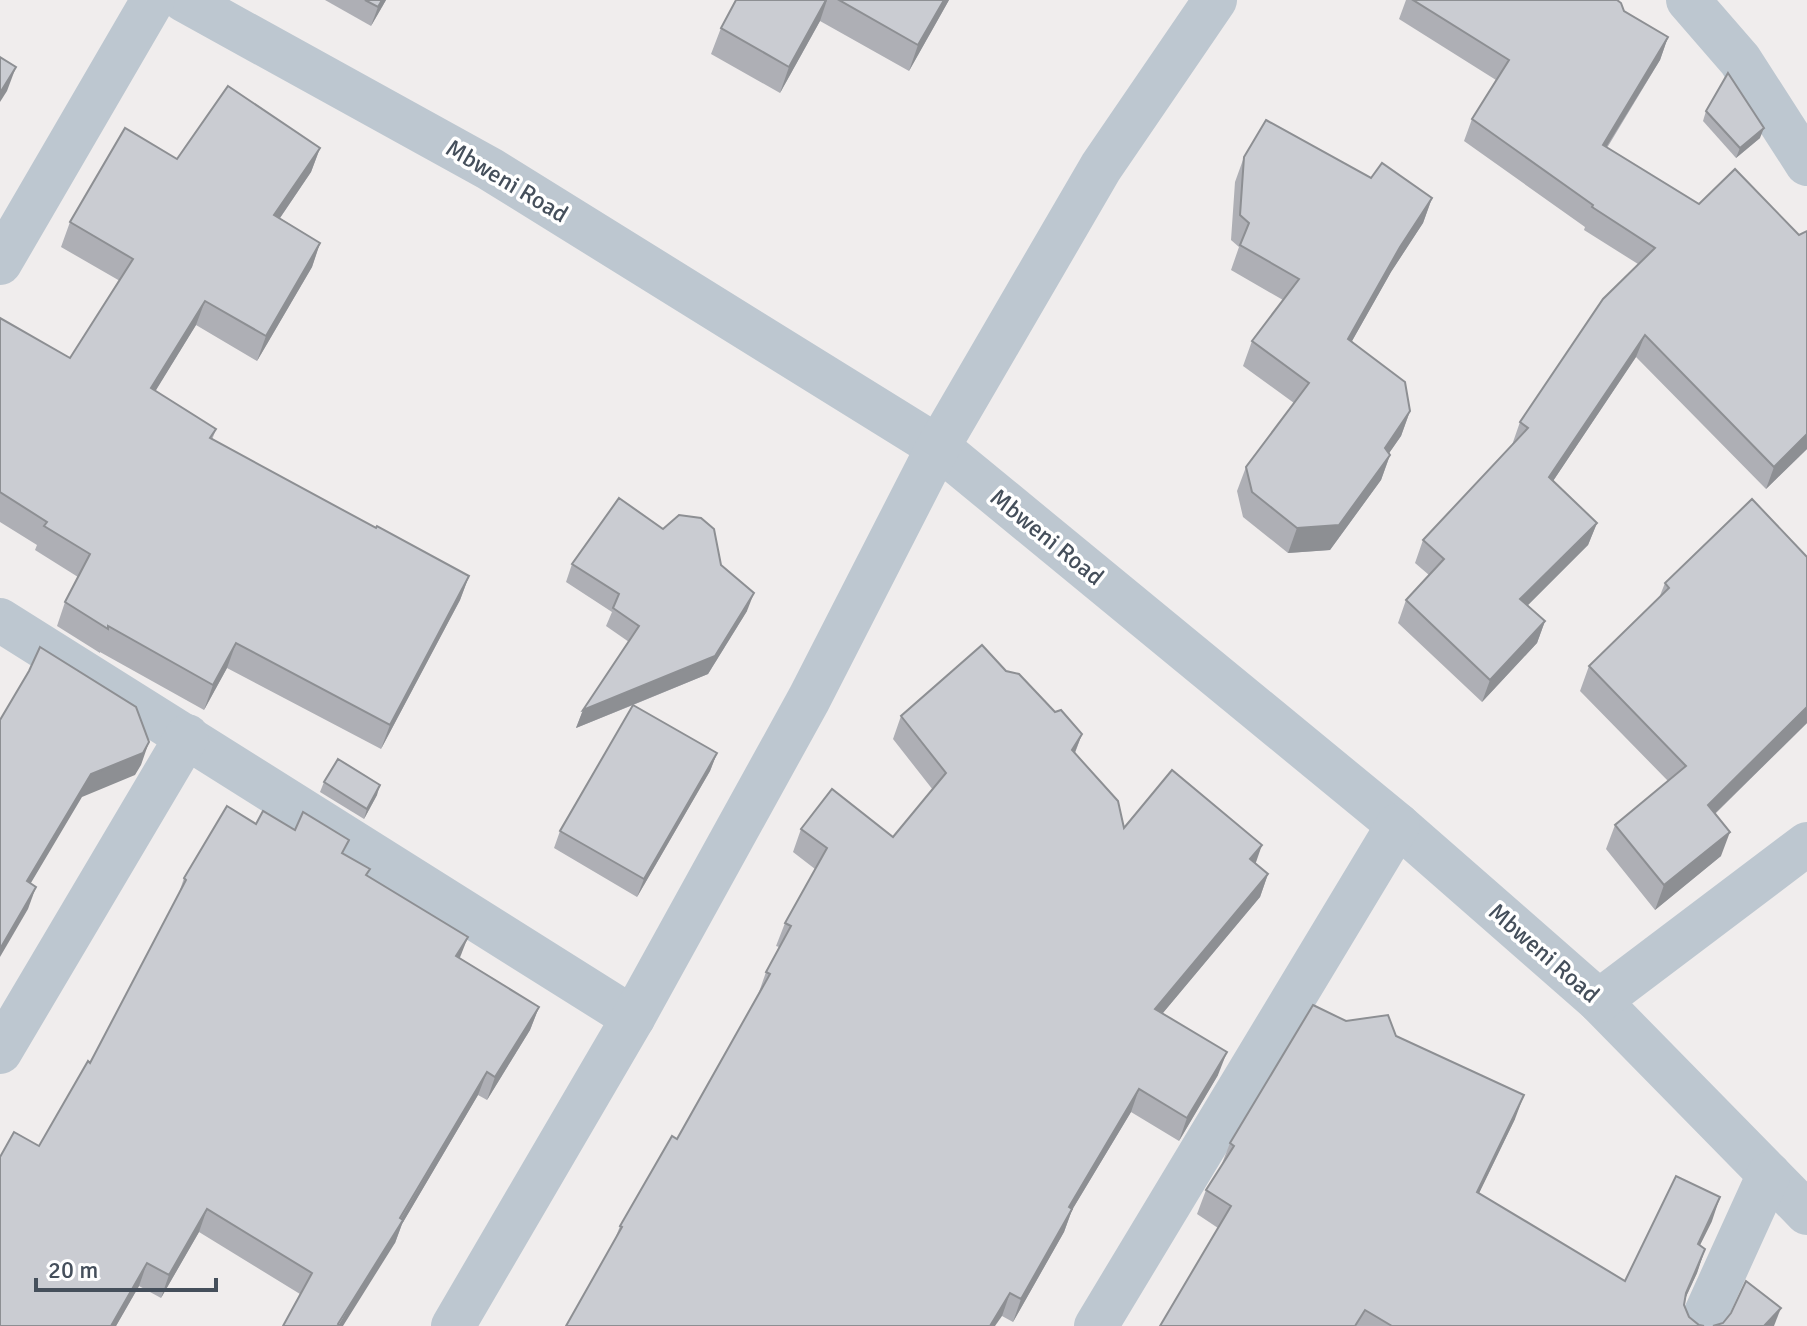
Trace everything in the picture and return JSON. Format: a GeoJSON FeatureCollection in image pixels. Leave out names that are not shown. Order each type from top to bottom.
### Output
{"type":"FeatureCollection","features":[{"type":"Feature","properties":{"kind":"street"},"geometry":{"type":"LineString","coordinates":[[0,263],[153,0]]}},
{"type":"Feature","properties":{"kind":"street","name":"Mbweni Road"},"geometry":{"type":"LineString","coordinates":[[184,0],[490,169],[938,447],[1398,825],[1599,1001],[1807,1213]]}},
{"type":"Feature","properties":{"kind":"street"},"geometry":{"type":"LineString","coordinates":[[453,1326],[633,1018],[809,699],[938,447],[1101,167],[1215,0]]}},
{"type":"Feature","properties":{"kind":"street"},"geometry":{"type":"LineString","coordinates":[[1688,0],[1740,60],[1807,164]]}},
{"type":"Feature","properties":{"kind":"street"},"geometry":{"type":"LineString","coordinates":[[0,620],[633,1018]]}},
{"type":"Feature","properties":{"kind":"street"},"geometry":{"type":"LineString","coordinates":[[0,1052],[187,736]]}},
{"type":"Feature","properties":{"kind":"street"},"geometry":{"type":"LineString","coordinates":[[1096,1326],[1398,825]]}},
{"type":"Feature","properties":{"kind":"street"},"geometry":{"type":"LineString","coordinates":[[1599,1001],[1807,844]]}},
{"type":"Feature","properties":{"kind":"street"},"geometry":{"type":"LineString","coordinates":[[1700,1326],[1769,1174]]}},
{"type":"Feature","properties":{"kind":"building"},"geometry":{"type":"Polygon","coordinates":[[[365,0],[382,0],[378,7],[365,0]]]}},
{"type":"Feature","properties":{"kind":"building"},"geometry":{"type":"Polygon","coordinates":[[[736,0],[826,0],[789,67],[721,28],[736,0]]]}},
{"type":"Feature","properties":{"kind":"building"},"geometry":{"type":"Polygon","coordinates":[[[839,0],[944,0],[918,45],[839,0]]]}},
{"type":"Feature","properties":{"kind":"building"},"geometry":{"type":"Polygon","coordinates":[[[1413,0],[1617,0],[1624,11],[1668,37],[1603,145],[1699,204],[1735,169],[1799,235],[1807,231],[1807,434],[1774,467],[1645,335],[1549,477],[1597,523],[1520,599],[1545,621],[1490,680],[1406,600],[1444,559],[1423,540],[1528,428],[1520,422],[1603,299],[1655,248],[1592,207],[1472,119],[1509,60],[1413,0]]]}},
{"type":"Feature","properties":{"kind":"building"},"geometry":{"type":"Polygon","coordinates":[[[0,57],[16,67],[0,93],[0,57]]]}},
{"type":"Feature","properties":{"kind":"building"},"geometry":{"type":"Polygon","coordinates":[[[1728,73],[1764,128],[1740,148],[1706,111],[1728,73]]]}},
{"type":"Feature","properties":{"kind":"building"},"geometry":{"type":"Polygon","coordinates":[[[228,86],[320,148],[274,215],[320,243],[266,336],[205,301],[151,388],[216,429],[210,438],[469,576],[390,725],[236,643],[213,685],[108,626],[108,629],[65,602],[90,554],[44,526],[47,522],[0,492],[0,318],[70,358],[133,259],[70,222],[125,128],[177,159],[228,86]]]}},
{"type":"Feature","properties":{"kind":"building"},"geometry":{"type":"Polygon","coordinates":[[[1266,120],[1371,178],[1382,163],[1432,198],[1400,247],[1348,339],[1405,382],[1410,411],[1385,448],[1390,455],[1339,525],[1297,528],[1252,492],[1246,467],[1309,383],[1252,341],[1299,279],[1240,245],[1249,223],[1240,215],[1244,157],[1266,120]]]}},
{"type":"Feature","properties":{"kind":"building"},"geometry":{"type":"Polygon","coordinates":[[[619,498],[663,529],[679,515],[701,518],[714,529],[721,565],[754,593],[715,656],[583,710],[639,626],[613,608],[619,594],[572,564],[619,498]]]}},
{"type":"Feature","properties":{"kind":"building"},"geometry":{"type":"Polygon","coordinates":[[[1752,499],[1807,557],[1807,707],[1708,805],[1730,832],[1664,885],[1615,825],[1686,766],[1589,666],[1669,588],[1665,583],[1752,499]]]}},
{"type":"Feature","properties":{"kind":"building"},"geometry":{"type":"Polygon","coordinates":[[[982,645],[1006,671],[1019,674],[1055,712],[1061,710],[1082,734],[1072,750],[1118,801],[1124,828],[1172,770],[1262,845],[1250,859],[1268,874],[1155,1009],[1227,1052],[1187,1118],[1139,1089],[1069,1207],[1072,1209],[1021,1299],[1010,1293],[990,1326],[566,1326],[672,1136],[677,1139],[770,974],[766,972],[791,926],[785,923],[827,848],[801,829],[832,789],[893,837],[946,773],[901,716],[982,645]]]}},
{"type":"Feature","properties":{"kind":"building"},"geometry":{"type":"Polygon","coordinates":[[[40,647],[136,707],[149,742],[143,753],[91,774],[27,881],[36,887],[0,949],[0,720],[40,647]]]}},
{"type":"Feature","properties":{"kind":"building"},"geometry":{"type":"Polygon","coordinates":[[[633,705],[717,753],[644,879],[560,831],[633,705]]]}},
{"type":"Feature","properties":{"kind":"building"},"geometry":{"type":"Polygon","coordinates":[[[338,759],[380,785],[367,809],[324,782],[338,759]]]}},
{"type":"Feature","properties":{"kind":"building"},"geometry":{"type":"Polygon","coordinates":[[[227,806],[256,824],[263,811],[295,830],[303,812],[349,840],[342,853],[370,869],[366,875],[468,937],[456,956],[539,1007],[495,1077],[487,1072],[400,1218],[403,1220],[338,1324],[341,1326],[283,1326],[312,1273],[207,1209],[169,1275],[147,1263],[111,1326],[0,1326],[0,1157],[14,1132],[39,1146],[88,1061],[90,1063],[186,880],[184,878],[227,806]]]}},
{"type":"Feature","properties":{"kind":"building"},"geometry":{"type":"Polygon","coordinates":[[[1313,1005],[1346,1021],[1388,1015],[1396,1036],[1524,1095],[1477,1192],[1625,1281],[1676,1176],[1720,1197],[1698,1244],[1705,1249],[1684,1305],[1689,1317],[1704,1326],[1392,1326],[1365,1310],[1355,1326],[1160,1326],[1231,1206],[1206,1190],[1234,1146],[1230,1143],[1313,1005]]]}},
{"type":"Feature","properties":{"kind":"building"},"geometry":{"type":"Polygon","coordinates":[[[1746,1281],[1781,1308],[1764,1326],[1713,1326],[1723,1323],[1731,1313],[1746,1281]]]}}]}
